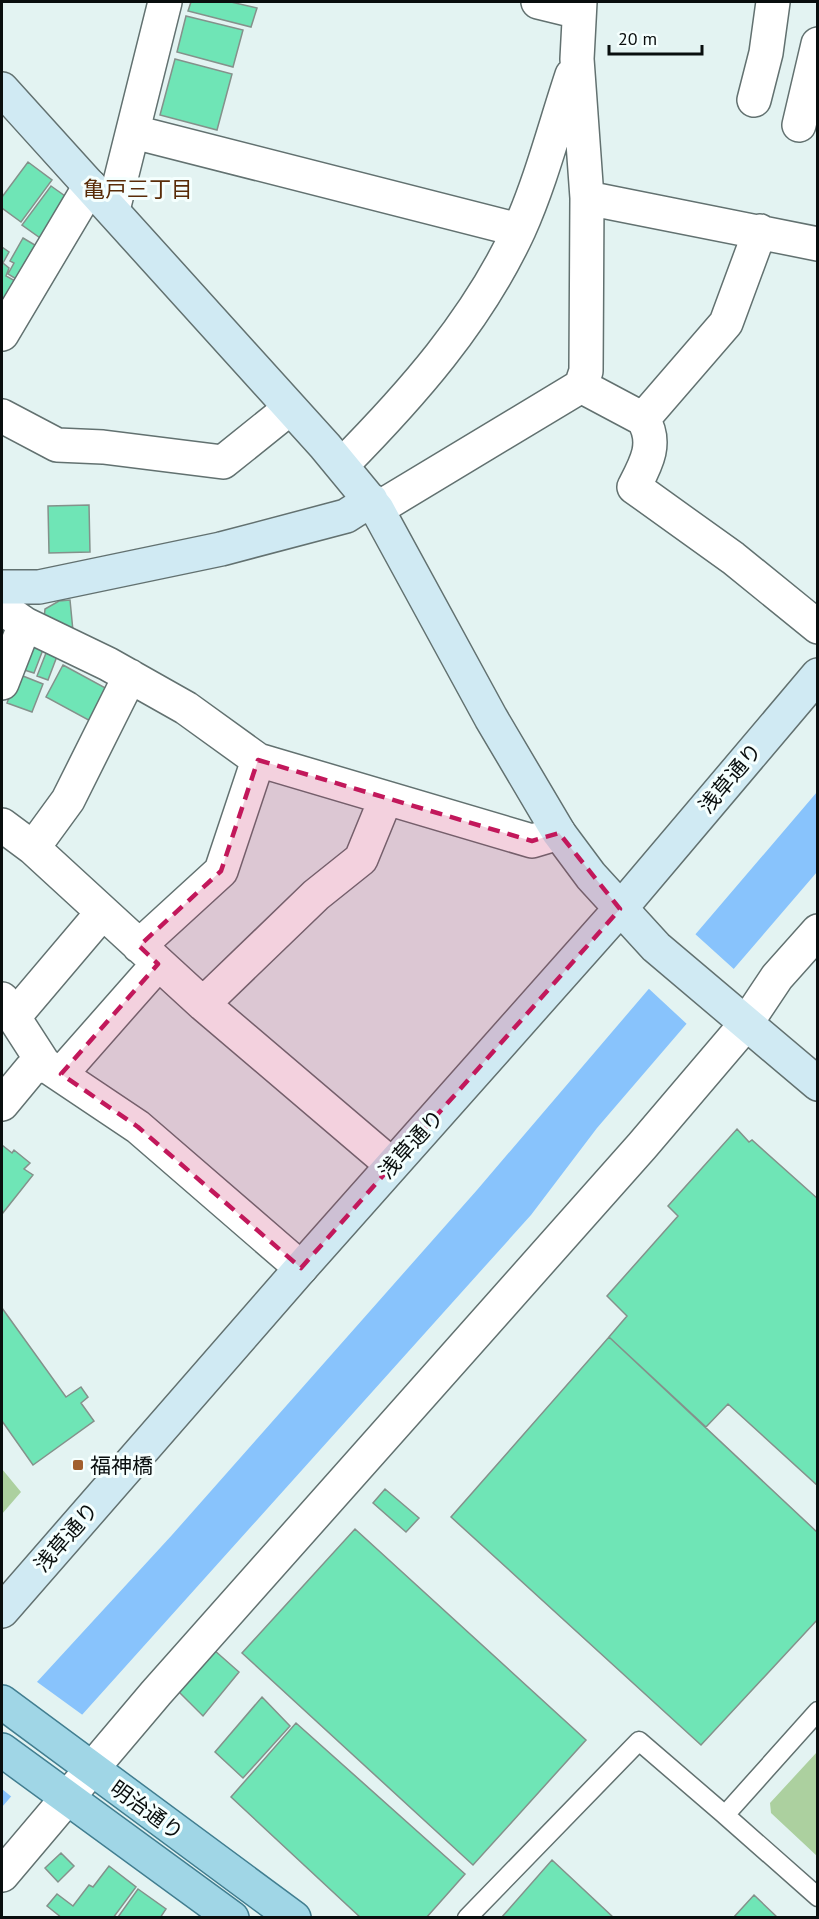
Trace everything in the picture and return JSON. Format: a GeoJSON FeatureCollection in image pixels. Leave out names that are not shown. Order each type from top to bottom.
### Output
{"type":"FeatureCollection","features":[{"type":"Feature","properties":{"kind":"main road","name":"明治通り"},"geometry":{"type":"LineString","coordinates":[[2,1702],[83,1764],[294,1917]]}},
{"type":"Feature","properties":{"kind":"main road","name":"明治通り"},"geometry":{"type":"LineString","coordinates":[[2,1750],[232,1917]]}},
{"type":"Feature","properties":{"kind":"street"},"geometry":{"type":"LineString","coordinates":[[113,210],[165,2]]}},
{"type":"Feature","properties":{"kind":"street"},"geometry":{"type":"LineString","coordinates":[[2,587],[39,587],[221,549],[346,516],[374,505],[581,386],[586,371],[587,198],[577,59],[579,7],[538,2]]}},
{"type":"Feature","properties":{"kind":"street"},"geometry":{"type":"LineString","coordinates":[[754,100],[766,53],[773,2]]}},
{"type":"Feature","properties":{"kind":"street"},"geometry":{"type":"LineString","coordinates":[[799,125],[818,44]]}},
{"type":"Feature","properties":{"kind":"street"},"geometry":{"type":"LineString","coordinates":[[342,465],[408,397],[472,315],[519,230],[577,59]]}},
{"type":"Feature","properties":{"kind":"street"},"geometry":{"type":"LineString","coordinates":[[2,89],[342,465],[374,505],[491,718],[559,833],[620,909],[656,947],[738,1019],[818,1084]]}},
{"type":"Feature","properties":{"kind":"street"},"geometry":{"type":"LineString","coordinates":[[134,132],[519,230]]}},
{"type":"Feature","properties":{"kind":"street"},"geometry":{"type":"LineString","coordinates":[[2,334],[90,186]]}},
{"type":"Feature","properties":{"kind":"street"},"geometry":{"type":"LineString","coordinates":[[587,198],[818,244]]}},
{"type":"Feature","properties":{"kind":"street"},"geometry":{"type":"LineString","coordinates":[[643,419],[726,323],[760,231]]}},
{"type":"Feature","properties":{"kind":"street"},"geometry":{"type":"LineString","coordinates":[[581,386],[643,419],[650,431],[649,451],[634,487],[734,558],[818,627]]}},
{"type":"Feature","properties":{"kind":"street"},"geometry":{"type":"LineString","coordinates":[[2,416],[57,445],[103,447],[223,462],[289,409]]}},
{"type":"Feature","properties":{"kind":"street"},"geometry":{"type":"LineString","coordinates":[[2,683],[14,616],[130,676],[186,708],[258,760],[532,841],[559,833]]}},
{"type":"Feature","properties":{"kind":"street","name":"浅草通り"},"geometry":{"type":"LineString","coordinates":[[2,1611],[301,1268],[620,909],[818,675]]}},
{"type":"Feature","properties":{"kind":"street"},"geometry":{"type":"LineString","coordinates":[[33,848],[68,800],[130,676]]}},
{"type":"Feature","properties":{"kind":"street"},"geometry":{"type":"LineString","coordinates":[[2,1104],[31,1069],[53,1069],[221,871],[258,760]]}},
{"type":"Feature","properties":{"kind":"street"},"geometry":{"type":"LineString","coordinates":[[203,1004],[316,894],[361,859],[386,798]]}},
{"type":"Feature","properties":{"kind":"street"},"geometry":{"type":"LineString","coordinates":[[2,825],[33,848],[203,1004],[392,1165]]}},
{"type":"Feature","properties":{"kind":"street"},"geometry":{"type":"LineString","coordinates":[[102,913],[7,1008],[53,1069],[138,1127],[301,1268]]}},
{"type":"Feature","properties":{"kind":"street"},"geometry":{"type":"LineString","coordinates":[[2,1875],[59,1792],[83,1764],[554,1248],[738,1019],[818,931]]}},
{"type":"Feature","properties":{"kind":"lane"},"geometry":{"type":"LineString","coordinates":[[725,1815],[818,1711]]}},
{"type":"Feature","properties":{"kind":"lane"},"geometry":{"type":"LineString","coordinates":[[467,1917],[639,1741],[818,1897]]}},
{"type":"Feature","properties":{"kind":"highlighted area"},"geometry":{"type":"Polygon","coordinates":[[[258,760],[532,841],[559,833],[620,909],[301,1268],[138,1127],[61,1074],[158,964],[139,946],[221,871],[258,760]]]}},
{"type":"Feature","properties":{"kind":"green space"},"geometry":{"type":"Polygon","coordinates":[[[2,1469],[21,1492],[2,1514],[2,1469]]]}},
{"type":"Feature","properties":{"kind":"green space"},"geometry":{"type":"Polygon","coordinates":[[[817,1752],[817,1856],[771,1813],[770,1803],[817,1752]]]}},
{"type":"Feature","properties":{"kind":"water"},"geometry":{"type":"Polygon","coordinates":[[[817,792],[817,872],[597,1128],[531,1215],[2,1807],[2,1720],[172,1535],[477,1190],[817,792]]]}},
{"type":"Feature","properties":{"kind":"pier"},"geometry":{"type":"Polygon","coordinates":[[[694,933],[736,971],[689,1026],[647,987],[694,933]]]}},
{"type":"Feature","properties":{"kind":"pier"},"geometry":{"type":"Polygon","coordinates":[[[33,1679],[84,1716],[13,1798],[2,1789],[2,1715],[33,1679]]]}},
{"type":"Feature","properties":{"kind":"building"},"geometry":{"type":"Polygon","coordinates":[[[191,2],[231,2],[257,8],[251,27],[188,11],[191,2]]]}},
{"type":"Feature","properties":{"kind":"building"},"geometry":{"type":"Polygon","coordinates":[[[186,16],[243,30],[233,67],[177,52],[186,16]]]}},
{"type":"Feature","properties":{"kind":"building"},"geometry":{"type":"Polygon","coordinates":[[[175,59],[232,74],[217,130],[160,115],[175,59]]]}},
{"type":"Feature","properties":{"kind":"building"},"geometry":{"type":"Polygon","coordinates":[[[28,162],[52,180],[21,222],[2,208],[2,197],[28,162]]]}},
{"type":"Feature","properties":{"kind":"building"},"geometry":{"type":"Polygon","coordinates":[[[51,186],[72,201],[43,240],[22,225],[51,186]]]}},
{"type":"Feature","properties":{"kind":"building"},"geometry":{"type":"Polygon","coordinates":[[[23,238],[40,248],[21,282],[8,274],[14,263],[10,261],[23,238]]]}},
{"type":"Feature","properties":{"kind":"building"},"geometry":{"type":"Polygon","coordinates":[[[2,247],[9,252],[3,263],[9,268],[6,276],[17,282],[2,309],[2,247]]]}},
{"type":"Feature","properties":{"kind":"building"},"geometry":{"type":"Polygon","coordinates":[[[89,505],[90,552],[49,553],[48,506],[89,505]]]}},
{"type":"Feature","properties":{"kind":"building"},"geometry":{"type":"Polygon","coordinates":[[[70,600],[73,631],[44,619],[45,609],[59,601],[70,600]]]}},
{"type":"Feature","properties":{"kind":"building"},"geometry":{"type":"Polygon","coordinates":[[[31,642],[44,647],[34,673],[21,669],[31,642]]]}},
{"type":"Feature","properties":{"kind":"building"},"geometry":{"type":"Polygon","coordinates":[[[48,648],[59,651],[48,680],[37,676],[48,648]]]}},
{"type":"Feature","properties":{"kind":"building"},"geometry":{"type":"Polygon","coordinates":[[[63,665],[111,691],[94,723],[46,697],[63,665]]]}},
{"type":"Feature","properties":{"kind":"building"},"geometry":{"type":"Polygon","coordinates":[[[18,674],[43,684],[32,712],[7,703],[18,674]]]}},
{"type":"Feature","properties":{"kind":"building"},"geometry":{"type":"Polygon","coordinates":[[[737,1129],[749,1142],[752,1140],[818,1199],[818,1486],[728,1404],[706,1427],[609,1337],[627,1316],[607,1296],[678,1216],[668,1206],[737,1129]]]}},
{"type":"Feature","properties":{"kind":"building"},"geometry":{"type":"Polygon","coordinates":[[[2,1145],[12,1153],[14,1150],[30,1163],[24,1169],[33,1175],[2,1214],[2,1145]]]}},
{"type":"Feature","properties":{"kind":"building"},"geometry":{"type":"Polygon","coordinates":[[[2,1308],[66,1397],[81,1387],[88,1397],[81,1403],[94,1421],[33,1465],[2,1421],[2,1308]]]}},
{"type":"Feature","properties":{"kind":"building"},"geometry":{"type":"Polygon","coordinates":[[[609,1337],[818,1533],[818,1619],[701,1745],[451,1517],[609,1337]]]}},
{"type":"Feature","properties":{"kind":"building"},"geometry":{"type":"Polygon","coordinates":[[[385,1489],[419,1518],[406,1532],[373,1503],[385,1489]]]}},
{"type":"Feature","properties":{"kind":"building"},"geometry":{"type":"Polygon","coordinates":[[[355,1529],[586,1740],[473,1865],[242,1653],[355,1529]]]}},
{"type":"Feature","properties":{"kind":"building"},"geometry":{"type":"Polygon","coordinates":[[[214,1650],[239,1672],[203,1716],[177,1690],[214,1650]]]}},
{"type":"Feature","properties":{"kind":"building"},"geometry":{"type":"Polygon","coordinates":[[[262,1697],[290,1726],[243,1778],[215,1752],[262,1697]]]}},
{"type":"Feature","properties":{"kind":"building"},"geometry":{"type":"Polygon","coordinates":[[[296,1723],[465,1874],[426,1918],[361,1918],[231,1797],[296,1723]]]}},
{"type":"Feature","properties":{"kind":"building"},"geometry":{"type":"Polygon","coordinates":[[[61,1853],[74,1866],[58,1882],[45,1868],[61,1853]]]}},
{"type":"Feature","properties":{"kind":"building"},"geometry":{"type":"Polygon","coordinates":[[[552,1860],[614,1918],[501,1918],[552,1860]]]}},
{"type":"Feature","properties":{"kind":"building"},"geometry":{"type":"Polygon","coordinates":[[[109,1866],[136,1887],[113,1918],[62,1918],[47,1906],[57,1894],[73,1906],[89,1885],[93,1887],[109,1866]]]}},
{"type":"Feature","properties":{"kind":"building"},"geometry":{"type":"Polygon","coordinates":[[[138,1889],[166,1909],[160,1918],[118,1917],[138,1889]]]}},
{"type":"Feature","properties":{"kind":"building"},"geometry":{"type":"Polygon","coordinates":[[[754,1895],[778,1918],[733,1918],[754,1895]]]}},
{"type":"Feature","properties":{"kind":"place","name":"福神橋"},"geometry":{"type":"Point","coordinates":[78,1465]}},
{"type":"Feature","properties":{"kind":"district","name":"亀戸三丁目"},"geometry":{"type":"Point","coordinates":[138,189]}}]}
